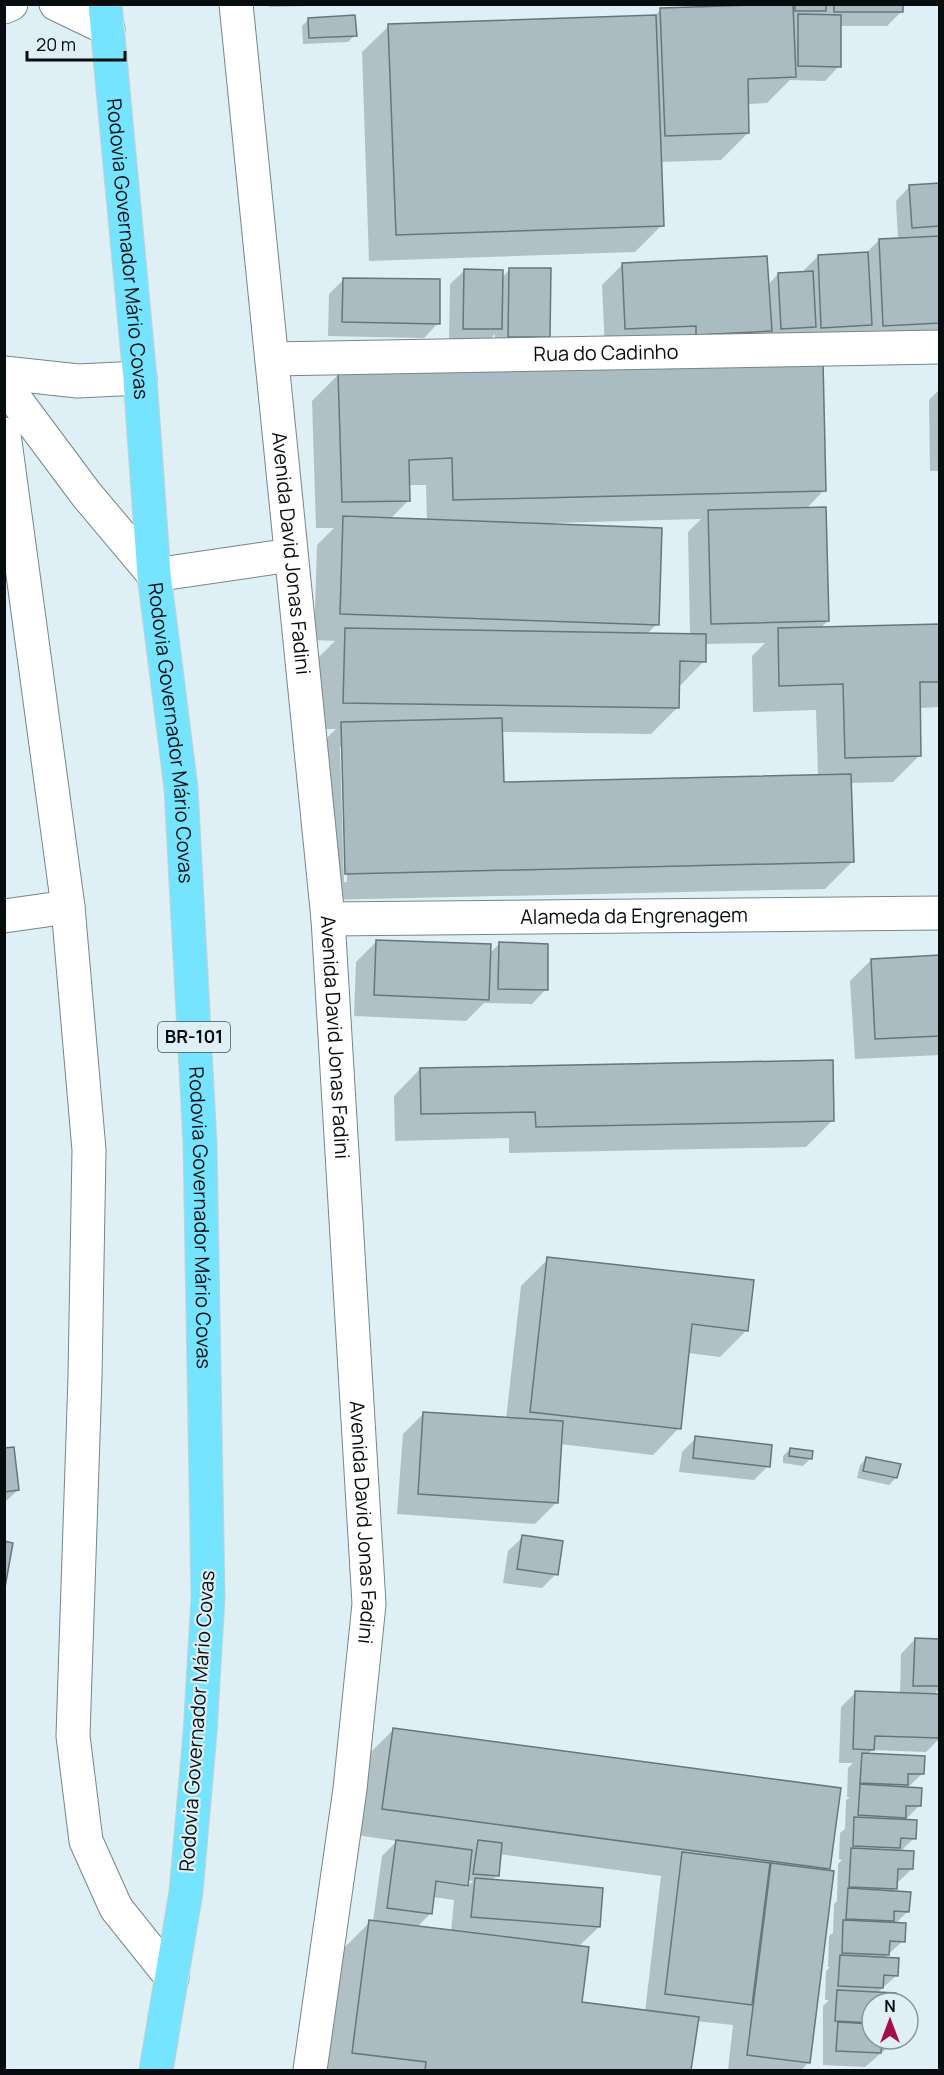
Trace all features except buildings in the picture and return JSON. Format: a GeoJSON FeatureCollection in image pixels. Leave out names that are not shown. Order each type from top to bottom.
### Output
{"type":"FeatureCollection","features":[{"type":"Feature","properties":{"kind":"highway","name":"Rodovia Governador Mário Covas"},"geometry":{"type":"LineString","coordinates":[[107,17],[140,378],[154,575],[181,788],[200,1131],[208,1598],[200,1733],[186,1892],[156,2070]]}},
{"type":"Feature","properties":{"kind":"street"},"geometry":{"type":"LineString","coordinates":[[4,8],[11,4]]}},
{"type":"Feature","properties":{"kind":"street"},"geometry":{"type":"LineString","coordinates":[[56,4],[107,17]]}},
{"type":"Feature","properties":{"kind":"street","name":"Avenida David Jonas Fadini"},"geometry":{"type":"LineString","coordinates":[[236,4],[328,919],[369,1604],[350,1789],[310,2070]]}},
{"type":"Feature","properties":{"kind":"street","name":"Rua do Cadinho"},"geometry":{"type":"LineString","coordinates":[[272,359],[939,347]]}},
{"type":"Feature","properties":{"kind":"street"},"geometry":{"type":"LineString","coordinates":[[4,373],[78,381],[140,378]]}},
{"type":"Feature","properties":{"kind":"street"},"geometry":{"type":"LineString","coordinates":[[4,384],[86,494],[154,575],[291,555]]}},
{"type":"Feature","properties":{"kind":"street"},"geometry":{"type":"LineString","coordinates":[[4,434],[68,907],[89,1150],[85,1377],[73,1736],[86,1841],[116,1908],[172,1978]]}},
{"type":"Feature","properties":{"kind":"street"},"geometry":{"type":"LineString","coordinates":[[4,916],[68,907]]}},
{"type":"Feature","properties":{"kind":"street","name":"Alameda da Engrenagem"},"geometry":{"type":"LineString","coordinates":[[328,919],[939,913]]}}]}
